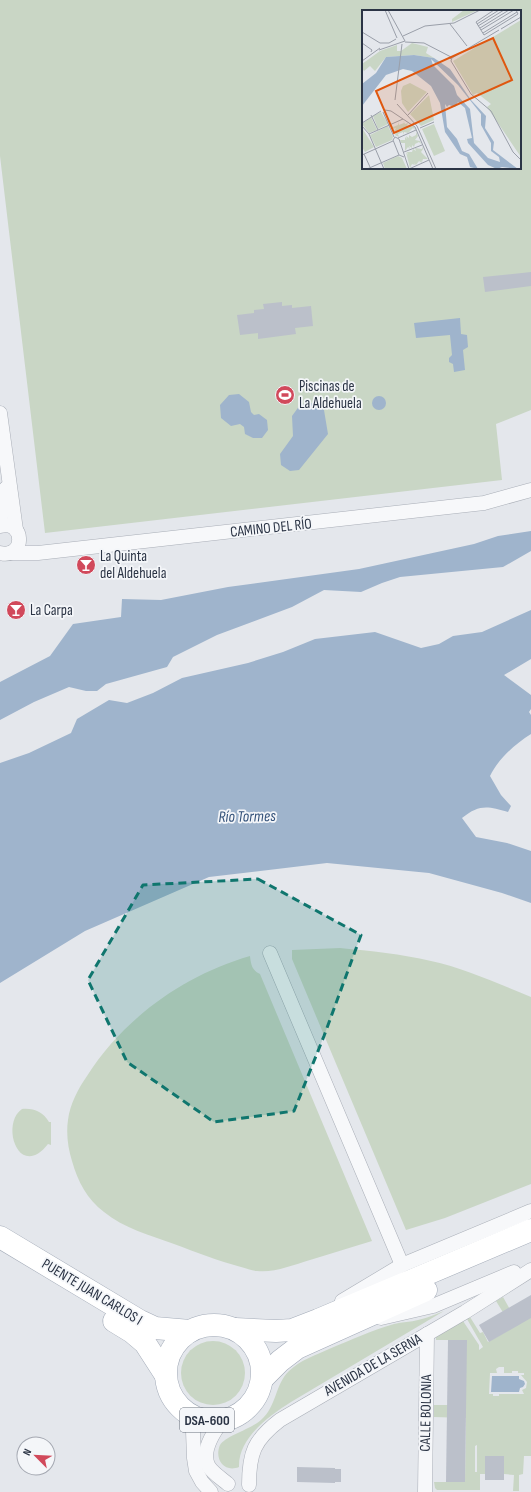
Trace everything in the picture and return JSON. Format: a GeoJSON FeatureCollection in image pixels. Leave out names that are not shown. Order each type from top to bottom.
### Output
{"type":"FeatureCollection","features":[{"type":"Feature","properties":{"kind":"main road","name":"DSA-600"},"geometry":{"type":"LineString","coordinates":[[236,1329],[246,1336],[259,1355],[262,1367],[262,1379],[257,1394],[248,1406],[236,1416],[222,1421],[204,1420],[187,1413],[176,1402],[168,1389],[166,1374],[168,1357],[177,1342],[190,1331],[205,1325],[220,1325],[236,1329],[276,1331],[292,1330],[531,1230]]}},
{"type":"Feature","properties":{"kind":"main road","name":"PUENTE JUAN CARLOS I"},"geometry":{"type":"LineString","coordinates":[[2,1243],[140,1321],[155,1328],[190,1331]]}},
{"type":"Feature","properties":{"kind":"main road","name":"PUENTE JUAN CARLOS I"},"geometry":{"type":"LineString","coordinates":[[2,1243],[132,1332],[145,1343],[166,1374]]}},
{"type":"Feature","properties":{"kind":"main road","name":"AVENIDA DE LA SERNA"},"geometry":{"type":"LineString","coordinates":[[262,1379],[280,1361],[297,1348],[531,1245]]}},
{"type":"Feature","properties":{"kind":"street"},"geometry":{"type":"LineString","coordinates":[[0,413],[16,530]]}},
{"type":"Feature","properties":{"kind":"street"},"geometry":{"type":"LineString","coordinates":[[0,519],[3,510],[8,472]]}},
{"type":"Feature","properties":{"kind":"street","name":"CAMINO DEL RÍO"},"geometry":{"type":"LineString","coordinates":[[5,553],[38,553],[476,504],[501,499],[531,490]]}},
{"type":"Feature","properties":{"kind":"street"},"geometry":{"type":"LineString","coordinates":[[0,526],[4,524],[11,526],[16,530],[20,537],[19,544],[15,550],[5,553]]}},
{"type":"Feature","properties":{"kind":"street"},"geometry":{"type":"LineString","coordinates":[[270,953],[402,1266]]}},
{"type":"Feature","properties":{"kind":"street"},"geometry":{"type":"LineString","coordinates":[[318,1320],[346,1298],[402,1266],[531,1211]]}},
{"type":"Feature","properties":{"kind":"street","name":"AVENIDA DE LA SERNA"},"geometry":{"type":"LineString","coordinates":[[342,1328],[433,1306],[531,1265]]}},
{"type":"Feature","properties":{"kind":"street","name":"AVENIDA DE LA SERNA"},"geometry":{"type":"LineString","coordinates":[[253,1488],[249,1466],[251,1456],[265,1431],[280,1420],[465,1312],[531,1270]]}},
{"type":"Feature","properties":{"kind":"street","name":"CALLE BOLONIA"},"geometry":{"type":"LineString","coordinates":[[425,1492],[427,1334]]}},
{"type":"Feature","properties":{"kind":"street"},"geometry":{"type":"LineString","coordinates":[[187,1413],[193,1431],[196,1471],[202,1482],[211,1492]]}},
{"type":"Feature","properties":{"kind":"street"},"geometry":{"type":"LineString","coordinates":[[222,1421],[213,1433],[208,1444],[206,1458],[209,1467],[223,1488],[235,1482],[243,1482],[253,1488]]}},
{"type":"Feature","properties":{"kind":"highlighted area"},"geometry":{"type":"Polygon","coordinates":[[[258,879],[361,935],[324,1036],[294,1111],[214,1122],[127,1062],[88,980],[143,885],[258,879]]]}},
{"type":"Feature","properties":{"kind":"green space"},"geometry":{"type":"Polygon","coordinates":[[[0,0],[531,0],[531,410],[496,424],[502,480],[45,533],[0,156],[0,0]]]}},
{"type":"Feature","properties":{"kind":"green space"},"geometry":{"type":"Polygon","coordinates":[[[340,948],[397,955],[443,964],[531,997],[531,1184],[445,1218],[406,1230],[292,959],[292,950],[340,948]]]}},
{"type":"Feature","properties":{"kind":"green space"},"geometry":{"type":"Polygon","coordinates":[[[250,956],[252,967],[260,974],[372,1241],[270,1271],[255,1271],[224,1262],[137,1231],[111,1218],[93,1202],[80,1183],[74,1169],[67,1136],[69,1114],[78,1091],[102,1055],[119,1035],[158,1001],[179,987],[226,964],[250,956]]]}},
{"type":"Feature","properties":{"kind":"green space"},"geometry":{"type":"Polygon","coordinates":[[[22,1109],[38,1111],[49,1122],[51,1122],[51,1145],[48,1144],[38,1154],[29,1156],[21,1153],[16,1146],[13,1136],[13,1126],[16,1116],[22,1109]]]}},
{"type":"Feature","properties":{"kind":"green space"},"geometry":{"type":"Polygon","coordinates":[[[503,1297],[512,1313],[531,1318],[531,1456],[524,1456],[523,1474],[519,1475],[519,1491],[513,1491],[514,1475],[504,1474],[504,1456],[485,1456],[485,1474],[480,1474],[480,1490],[437,1490],[434,1482],[465,1482],[466,1418],[434,1417],[434,1405],[465,1405],[466,1340],[436,1340],[436,1337],[463,1321],[479,1345],[479,1350],[483,1347],[467,1319],[470,1317],[480,1333],[483,1332],[488,1342],[507,1331],[507,1319],[496,1301],[503,1297]],[[499,1367],[496,1369],[497,1373],[490,1373],[489,1394],[499,1396],[499,1394],[524,1394],[522,1390],[526,1388],[527,1382],[521,1375],[524,1375],[524,1373],[512,1371],[512,1373],[504,1373],[504,1367],[499,1367]],[[477,1445],[475,1446],[475,1472],[477,1472],[477,1445]]]}},
{"type":"Feature","properties":{"kind":"green space"},"geometry":{"type":"Polygon","coordinates":[[[444,1311],[273,1414],[249,1437],[240,1456],[239,1467],[229,1468],[222,1464],[219,1460],[218,1450],[220,1445],[227,1439],[261,1420],[270,1408],[284,1376],[293,1367],[314,1356],[378,1329],[394,1324],[421,1319],[444,1311]]]}},
{"type":"Feature","properties":{"kind":"green space"},"geometry":{"type":"Polygon","coordinates":[[[213,1341],[231,1347],[239,1355],[245,1373],[239,1391],[231,1399],[213,1405],[195,1399],[187,1391],[181,1373],[187,1355],[195,1347],[213,1341]]]}},
{"type":"Feature","properties":{"kind":"water"},"geometry":{"type":"Polygon","coordinates":[[[460,318],[461,334],[467,335],[468,347],[463,350],[465,370],[454,372],[453,364],[449,362],[449,358],[452,355],[450,335],[416,338],[414,323],[460,318]]]}},
{"type":"Feature","properties":{"kind":"water"},"geometry":{"type":"Polygon","coordinates":[[[239,394],[249,402],[251,412],[254,415],[259,414],[267,420],[268,430],[262,438],[253,438],[245,434],[244,427],[240,424],[231,426],[221,418],[220,405],[229,395],[239,394]]]}},
{"type":"Feature","properties":{"kind":"water"},"geometry":{"type":"Polygon","coordinates":[[[379,396],[384,398],[386,403],[384,408],[379,410],[374,408],[372,403],[374,398],[379,396]]]}},
{"type":"Feature","properties":{"kind":"water"},"geometry":{"type":"Polygon","coordinates":[[[314,403],[324,410],[328,434],[299,470],[290,471],[281,465],[280,454],[293,436],[292,416],[300,405],[314,403]]]}},
{"type":"Feature","properties":{"kind":"water"},"geometry":{"type":"Polygon","coordinates":[[[531,531],[531,551],[503,567],[400,577],[361,592],[324,590],[292,607],[217,635],[173,657],[167,667],[106,684],[97,691],[86,691],[69,687],[34,702],[0,720],[0,682],[50,656],[73,624],[121,617],[122,599],[161,600],[228,587],[359,569],[474,544],[498,536],[531,531]]]}},
{"type":"Feature","properties":{"kind":"water","name":"Río Tormes"},"geometry":{"type":"Polygon","coordinates":[[[531,610],[531,659],[504,675],[531,695],[531,709],[529,712],[531,715],[531,734],[508,752],[498,763],[490,776],[501,795],[511,806],[508,812],[495,808],[479,808],[468,813],[462,818],[476,837],[507,843],[531,851],[531,903],[502,893],[429,873],[327,863],[209,877],[85,931],[0,983],[0,763],[29,753],[71,733],[77,719],[109,700],[127,703],[153,693],[182,678],[248,663],[283,652],[315,639],[375,632],[421,648],[439,644],[453,636],[482,632],[531,610]]]}},
{"type":"Feature","properties":{"kind":"water"},"geometry":{"type":"Polygon","coordinates":[[[492,1376],[519,1376],[519,1379],[524,1381],[525,1384],[520,1388],[519,1392],[491,1392],[492,1376]]]}},
{"type":"Feature","properties":{"kind":"building"},"geometry":{"type":"Polygon","coordinates":[[[531,272],[531,286],[485,292],[483,277],[531,272]]]}},
{"type":"Feature","properties":{"kind":"building"},"geometry":{"type":"Polygon","coordinates":[[[282,302],[282,306],[292,305],[292,308],[311,306],[313,326],[295,328],[296,334],[258,339],[258,333],[240,335],[237,315],[254,313],[254,310],[264,309],[263,304],[282,302]]]}},
{"type":"Feature","properties":{"kind":"building"},"geometry":{"type":"Polygon","coordinates":[[[531,1295],[531,1318],[489,1342],[479,1325],[531,1295]]]}},
{"type":"Feature","properties":{"kind":"building"},"geometry":{"type":"Polygon","coordinates":[[[448,1340],[467,1340],[465,1482],[446,1482],[448,1340]]]}},
{"type":"Feature","properties":{"kind":"building"},"geometry":{"type":"Polygon","coordinates":[[[485,1456],[504,1456],[504,1480],[485,1480],[485,1456]]]}},
{"type":"Feature","properties":{"kind":"building"},"geometry":{"type":"Polygon","coordinates":[[[297,1467],[341,1469],[341,1482],[297,1482],[297,1467]]]}},
{"type":"Feature","properties":{"kind":"place","name":"Piscinas de La Aldehuela"},"geometry":{"type":"Point","coordinates":[285,395]}},
{"type":"Feature","properties":{"kind":"place","name":"La Quinta del Aldehuela"},"geometry":{"type":"Point","coordinates":[86,565]}},
{"type":"Feature","properties":{"kind":"place","name":"La Carpa"},"geometry":{"type":"Point","coordinates":[16,610]}}]}
